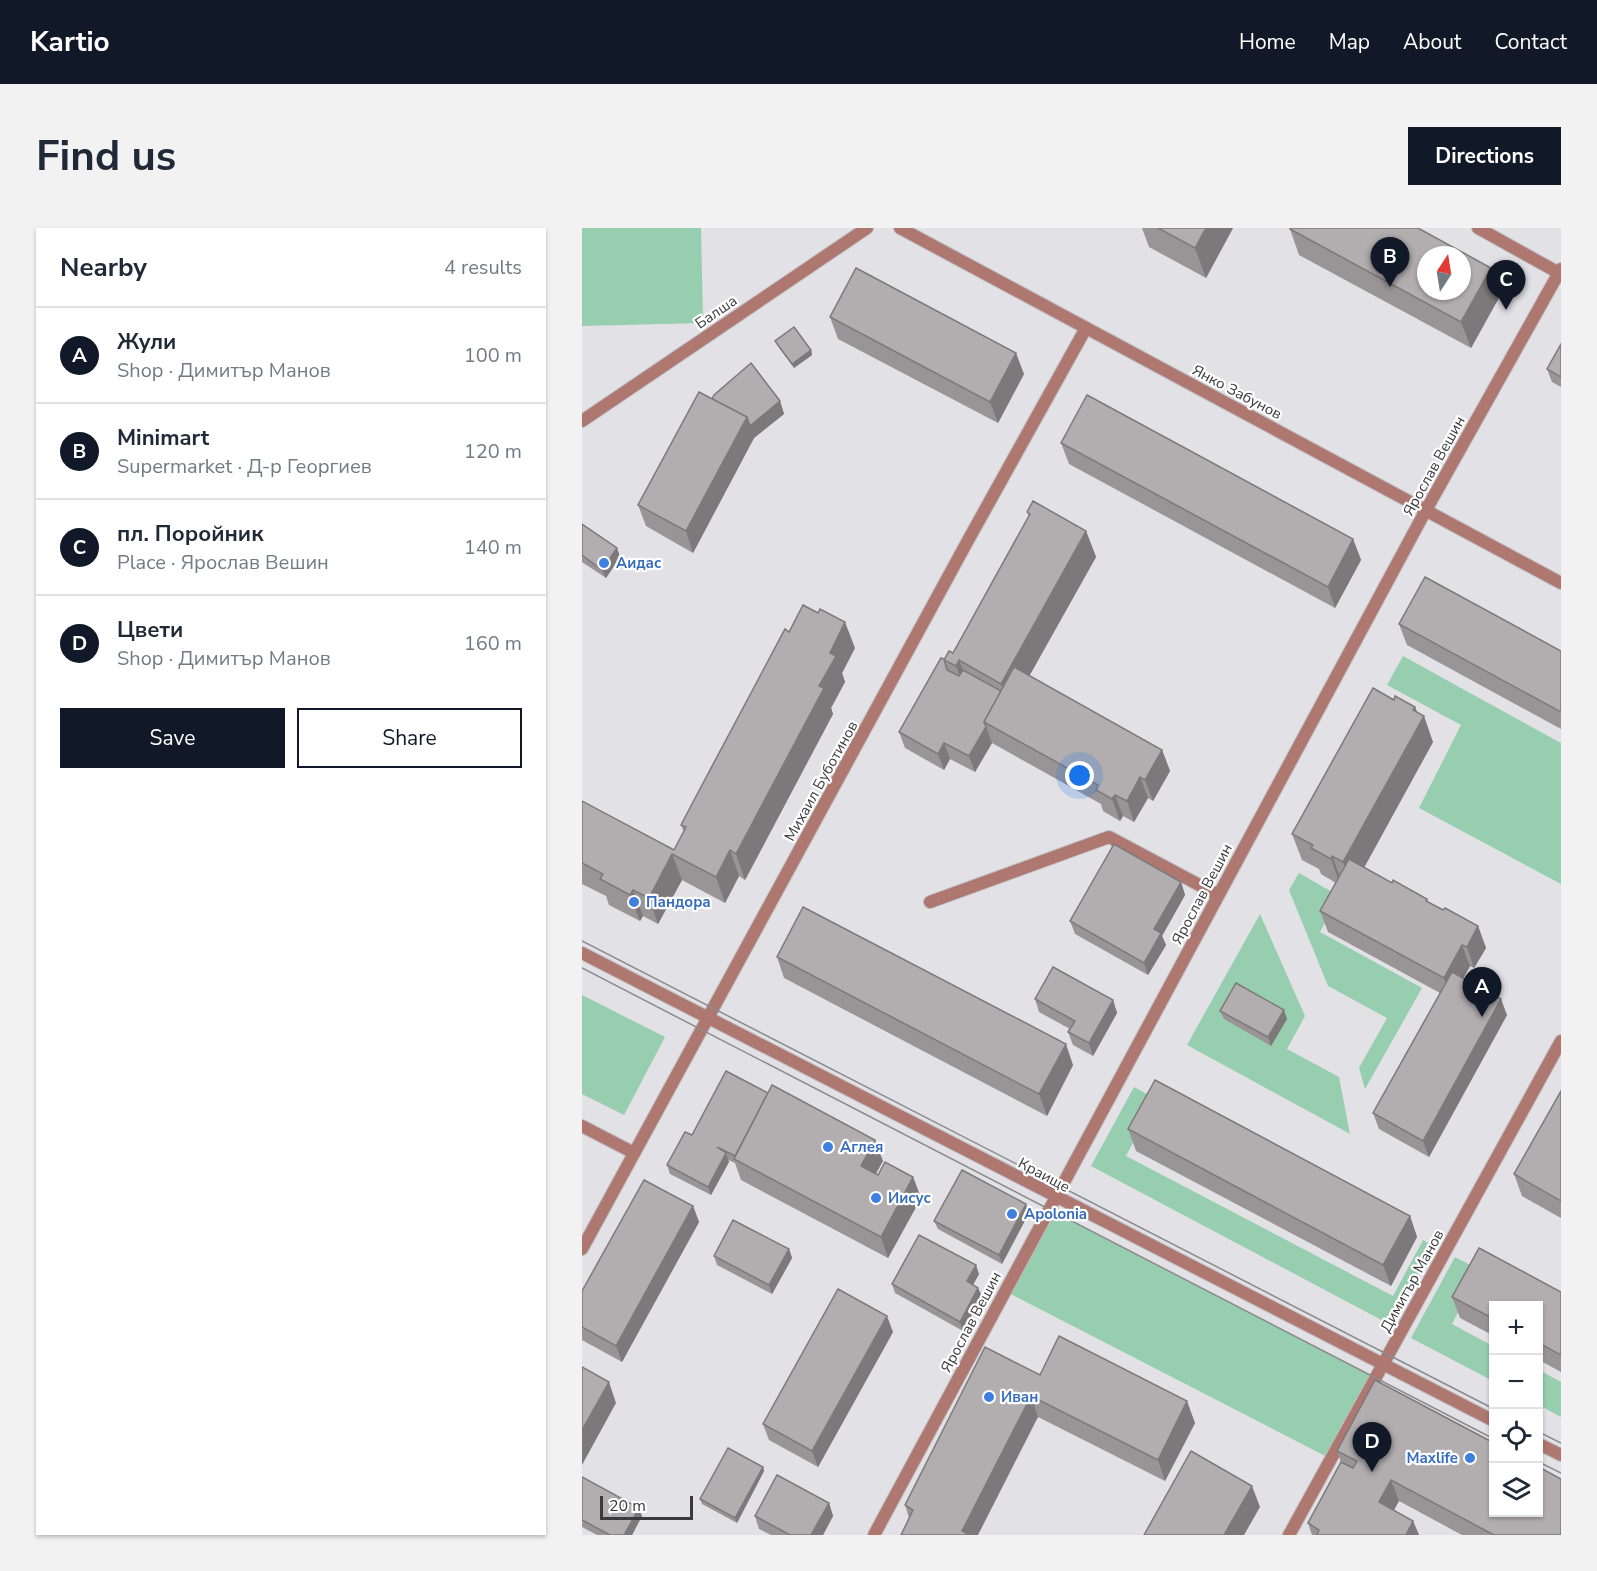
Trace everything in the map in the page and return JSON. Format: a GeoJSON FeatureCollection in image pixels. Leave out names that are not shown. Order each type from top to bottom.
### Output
{"type":"FeatureCollection","features":[{"type":"Feature","properties":{"kind":"street","name":"Балша"},"geometry":{"type":"LineString","coordinates":[[582,421],[867,228]]}},
{"type":"Feature","properties":{"kind":"street","name":"Янко Забунов"},"geometry":{"type":"LineString","coordinates":[[900,228],[1561,583]]}},
{"type":"Feature","properties":{"kind":"street"},"geometry":{"type":"LineString","coordinates":[[1478,228],[1560,271]]}},
{"type":"Feature","properties":{"kind":"street","name":"Ярослав Вешин"},"geometry":{"type":"LineString","coordinates":[[874,1535],[1426,510],[1560,271]]}},
{"type":"Feature","properties":{"kind":"street","name":"Михаил Буботинов"},"geometry":{"type":"LineString","coordinates":[[582,1249],[1086,328]]}},
{"type":"Feature","properties":{"kind":"street"},"geometry":{"type":"LineString","coordinates":[[930,902],[1109,837],[1218,895]]}},
{"type":"Feature","properties":{"kind":"street","name":"Краище"},"geometry":{"type":"LineString","coordinates":[[582,953],[1489,1418]]}},
{"type":"Feature","properties":{"kind":"street","name":"Димитър Манов"},"geometry":{"type":"LineString","coordinates":[[1289,1535],[1561,1041]]}},
{"type":"Feature","properties":{"kind":"street"},"geometry":{"type":"LineString","coordinates":[[582,1126],[634,1153]]}},
{"type":"Feature","properties":{"kind":"street"},"geometry":{"type":"LineString","coordinates":[[1543,1446],[1561,1455]]}},
{"type":"Feature","properties":{"kind":"green space"},"geometry":{"type":"Polygon","coordinates":[[[582,228],[701,228],[703,323],[582,326],[582,228]]]}},
{"type":"Feature","properties":{"kind":"green space"},"geometry":{"type":"Polygon","coordinates":[[[1403,656],[1561,743],[1561,884],[1419,808],[1461,725],[1387,685],[1403,656]]]}},
{"type":"Feature","properties":{"kind":"green space"},"geometry":{"type":"Polygon","coordinates":[[[1299,873],[1339,896],[1320,932],[1422,988],[1365,1089],[1359,1068],[1387,1018],[1328,986],[1289,890],[1299,873]]]}},
{"type":"Feature","properties":{"kind":"green space"},"geometry":{"type":"Polygon","coordinates":[[[1260,914],[1305,1016],[1287,1049],[1339,1077],[1350,1134],[1187,1045],[1260,914]]]}},
{"type":"Feature","properties":{"kind":"green space"},"geometry":{"type":"Polygon","coordinates":[[[582,995],[665,1037],[624,1115],[582,1094],[582,995]]]}},
{"type":"Feature","properties":{"kind":"green space"},"geometry":{"type":"Polygon","coordinates":[[[1134,1087],[1156,1099],[1126,1156],[1393,1296],[1423,1240],[1433,1246],[1391,1325],[1091,1166],[1134,1087]]]}},
{"type":"Feature","properties":{"kind":"green space"},"geometry":{"type":"Polygon","coordinates":[[[1049,1209],[1376,1378],[1331,1459],[1005,1291],[1049,1209]]]}},
{"type":"Feature","properties":{"kind":"green space"},"geometry":{"type":"Polygon","coordinates":[[[1455,1257],[1480,1270],[1452,1324],[1489,1344],[1489,1379],[1411,1338],[1455,1257]]]}},
{"type":"Feature","properties":{"kind":"green space"},"geometry":{"type":"Polygon","coordinates":[[[1543,1372],[1561,1382],[1561,1417],[1543,1407],[1543,1372]]]}},
{"type":"Feature","properties":{"kind":"building"},"geometry":{"type":"Polygon","coordinates":[[[1158,228],[1206,228],[1195,248],[1158,228]]]}},
{"type":"Feature","properties":{"kind":"building"},"geometry":{"type":"Polygon","coordinates":[[[1418,228],[1451,246],[1417,246],[1417,298],[1290,229],[1418,228]]]}},
{"type":"Feature","properties":{"kind":"building"},"geometry":{"type":"Polygon","coordinates":[[[1471,257],[1491,268],[1461,322],[1421,300],[1471,300],[1471,257]]]}},
{"type":"Feature","properties":{"kind":"building"},"geometry":{"type":"Polygon","coordinates":[[[856,268],[1016,353],[990,402],[830,317],[856,268]]]}},
{"type":"Feature","properties":{"kind":"building"},"geometry":{"type":"Polygon","coordinates":[[[794,327],[811,350],[792,364],[775,341],[794,327]]]}},
{"type":"Feature","properties":{"kind":"building"},"geometry":{"type":"Polygon","coordinates":[[[1561,344],[1561,377],[1547,369],[1561,344]]]}},
{"type":"Feature","properties":{"kind":"building"},"geometry":{"type":"Polygon","coordinates":[[[751,363],[780,401],[750,426],[747,417],[712,399],[751,363]]]}},
{"type":"Feature","properties":{"kind":"building"},"geometry":{"type":"Polygon","coordinates":[[[699,392],[747,417],[686,531],[638,505],[699,392]]]}},
{"type":"Feature","properties":{"kind":"building"},"geometry":{"type":"Polygon","coordinates":[[[1087,395],[1353,539],[1328,587],[1061,443],[1087,395]]]}},
{"type":"Feature","properties":{"kind":"building"},"geometry":{"type":"Polygon","coordinates":[[[1033,501],[1086,531],[1001,684],[959,660],[956,666],[944,660],[949,651],[953,653],[1030,514],[1027,512],[1033,501]]]}},
{"type":"Feature","properties":{"kind":"building"},"geometry":{"type":"Polygon","coordinates":[[[582,524],[617,548],[602,570],[582,555],[582,524]]]}},
{"type":"Feature","properties":{"kind":"building"},"geometry":{"type":"Polygon","coordinates":[[[1425,577],[1561,651],[1561,712],[1399,624],[1425,577]]]}},
{"type":"Feature","properties":{"kind":"building"},"geometry":{"type":"Polygon","coordinates":[[[803,605],[818,613],[820,609],[845,622],[830,653],[836,656],[819,686],[824,688],[736,854],[730,850],[716,877],[672,854],[649,898],[633,890],[630,895],[600,879],[603,874],[582,863],[582,801],[674,850],[686,827],[681,825],[693,802],[785,629],[789,632],[803,605]]]}},
{"type":"Feature","properties":{"kind":"building"},"geometry":{"type":"Polygon","coordinates":[[[941,658],[944,659],[947,670],[959,676],[963,670],[1001,691],[984,722],[986,727],[969,756],[944,743],[938,754],[899,732],[941,658]]]}},
{"type":"Feature","properties":{"kind":"building"},"geometry":{"type":"Polygon","coordinates":[[[1014,667],[1162,750],[1145,780],[1140,777],[1127,801],[1115,795],[1112,799],[1096,790],[1098,785],[984,722],[1014,667]]]}},
{"type":"Feature","properties":{"kind":"building"},"geometry":{"type":"Polygon","coordinates":[[[1373,688],[1394,700],[1395,696],[1415,707],[1413,710],[1424,716],[1343,862],[1332,856],[1331,859],[1311,848],[1313,845],[1292,834],[1373,688]]]}},
{"type":"Feature","properties":{"kind":"building"},"geometry":{"type":"Polygon","coordinates":[[[1114,844],[1181,882],[1154,929],[1161,933],[1144,963],[1070,921],[1114,844]]]}},
{"type":"Feature","properties":{"kind":"building"},"geometry":{"type":"Polygon","coordinates":[[[1349,859],[1392,883],[1393,880],[1443,910],[1445,908],[1478,926],[1467,947],[1462,945],[1444,978],[1320,911],[1349,859]]]}},
{"type":"Feature","properties":{"kind":"building"},"geometry":{"type":"Polygon","coordinates":[[[803,907],[1066,1044],[1039,1094],[777,957],[803,907]]]}},
{"type":"Feature","properties":{"kind":"building"},"geometry":{"type":"Polygon","coordinates":[[[1053,967],[1113,1000],[1089,1043],[1068,1032],[1075,1021],[1035,999],[1053,967]]]}},
{"type":"Feature","properties":{"kind":"building"},"geometry":{"type":"Polygon","coordinates":[[[1452,972],[1501,999],[1423,1141],[1373,1113],[1452,972]]]}},
{"type":"Feature","properties":{"kind":"building"},"geometry":{"type":"Polygon","coordinates":[[[1236,983],[1284,1010],[1268,1037],[1220,1011],[1236,983]]]}},
{"type":"Feature","properties":{"kind":"building"},"geometry":{"type":"Polygon","coordinates":[[[726,1071],[768,1093],[735,1156],[717,1147],[726,1153],[708,1187],[667,1165],[685,1132],[692,1135],[726,1071]]]}},
{"type":"Feature","properties":{"kind":"building"},"geometry":{"type":"Polygon","coordinates":[[[1155,1080],[1410,1216],[1383,1265],[1128,1129],[1155,1080]]]}},
{"type":"Feature","properties":{"kind":"building"},"geometry":{"type":"Polygon","coordinates":[[[772,1085],[875,1140],[861,1166],[878,1175],[885,1162],[913,1177],[881,1237],[734,1159],[772,1085]]]}},
{"type":"Feature","properties":{"kind":"building"},"geometry":{"type":"Polygon","coordinates":[[[1561,1091],[1561,1201],[1514,1174],[1561,1091]]]}},
{"type":"Feature","properties":{"kind":"building"},"geometry":{"type":"Polygon","coordinates":[[[962,1170],[1026,1204],[999,1255],[934,1221],[962,1170]]]}},
{"type":"Feature","properties":{"kind":"building"},"geometry":{"type":"Polygon","coordinates":[[[644,1180],[693,1206],[616,1346],[582,1327],[582,1291],[644,1180]]]}},
{"type":"Feature","properties":{"kind":"building"},"geometry":{"type":"Polygon","coordinates":[[[733,1220],[789,1249],[769,1285],[714,1256],[733,1220]]]}},
{"type":"Feature","properties":{"kind":"building"},"geometry":{"type":"Polygon","coordinates":[[[919,1235],[976,1265],[967,1281],[978,1288],[960,1322],[892,1284],[919,1235]]]}},
{"type":"Feature","properties":{"kind":"building"},"geometry":{"type":"Polygon","coordinates":[[[1479,1248],[1561,1292],[1561,1355],[1543,1345],[1543,1301],[1489,1301],[1489,1316],[1452,1297],[1479,1248]]]}},
{"type":"Feature","properties":{"kind":"building"},"geometry":{"type":"Polygon","coordinates":[[[838,1289],[887,1316],[812,1451],[763,1424],[838,1289]]]}},
{"type":"Feature","properties":{"kind":"building"},"geometry":{"type":"Polygon","coordinates":[[[1059,1336],[1187,1401],[1158,1460],[1031,1396],[962,1531],[970,1535],[901,1535],[913,1510],[905,1505],[985,1347],[1040,1375],[1059,1336]]]}},
{"type":"Feature","properties":{"kind":"building"},"geometry":{"type":"Polygon","coordinates":[[[582,1367],[609,1382],[582,1430],[582,1367]]]}},
{"type":"Feature","properties":{"kind":"building"},"geometry":{"type":"Polygon","coordinates":[[[1375,1380],[1489,1440],[1489,1517],[1543,1517],[1543,1469],[1561,1479],[1561,1535],[1494,1535],[1391,1480],[1379,1502],[1413,1521],[1406,1535],[1317,1535],[1319,1530],[1308,1523],[1341,1462],[1353,1468],[1357,1461],[1337,1451],[1375,1380]]]}},
{"type":"Feature","properties":{"kind":"building"},"geometry":{"type":"Polygon","coordinates":[[[728,1448],[763,1467],[735,1518],[700,1499],[728,1448]]]}},
{"type":"Feature","properties":{"kind":"building"},"geometry":{"type":"Polygon","coordinates":[[[1191,1451],[1252,1486],[1224,1535],[1144,1535],[1191,1451]]]}},
{"type":"Feature","properties":{"kind":"building"},"geometry":{"type":"Polygon","coordinates":[[[777,1475],[829,1503],[811,1535],[790,1535],[755,1516],[777,1475]]]}},
{"type":"Feature","properties":{"kind":"building"},"geometry":{"type":"Polygon","coordinates":[[[582,1477],[639,1508],[624,1535],[610,1535],[582,1520],[582,1477]]]}},
{"type":"Feature","properties":{"kind":"tram line"},"geometry":{"type":"LineString","coordinates":[[582,941],[1489,1406]]}},
{"type":"Feature","properties":{"kind":"tram line"},"geometry":{"type":"LineString","coordinates":[[582,968],[1489,1436]]}},
{"type":"Feature","properties":{"kind":"tram line"},"geometry":{"type":"LineString","coordinates":[[1543,1434],[1561,1443]]}},
{"type":"Feature","properties":{"kind":"tram line"},"geometry":{"type":"LineString","coordinates":[[1541,1463],[1561,1473]]}},
{"type":"Feature","properties":{"kind":"place","name":"Minimart"},"geometry":{"type":"Point","coordinates":[1390,287]}},
{"type":"Feature","properties":{"kind":"place","name":"пл. Поройник"},"geometry":{"type":"Point","coordinates":[1506,310]}},
{"type":"Feature","properties":{"kind":"place","name":"Аидас"},"geometry":{"type":"Point","coordinates":[604,563]}},
{"type":"Feature","properties":{"kind":"place","name":"Пандора"},"geometry":{"type":"Point","coordinates":[634,902]}},
{"type":"Feature","properties":{"kind":"place","name":"Жули"},"geometry":{"type":"Point","coordinates":[1482,1017]}},
{"type":"Feature","properties":{"kind":"place","name":"Аглея"},"geometry":{"type":"Point","coordinates":[828,1147]}},
{"type":"Feature","properties":{"kind":"place","name":"Иисус"},"geometry":{"type":"Point","coordinates":[876,1198]}},
{"type":"Feature","properties":{"kind":"place","name":"Apolonia"},"geometry":{"type":"Point","coordinates":[1012,1214]}},
{"type":"Feature","properties":{"kind":"place","name":"Иван"},"geometry":{"type":"Point","coordinates":[989,1397]}},
{"type":"Feature","properties":{"kind":"place","name":"Maxlife"},"geometry":{"type":"Point","coordinates":[1470,1458]}},
{"type":"Feature","properties":{"kind":"place","name":"Цвети"},"geometry":{"type":"Point","coordinates":[1372,1472]}}]}
